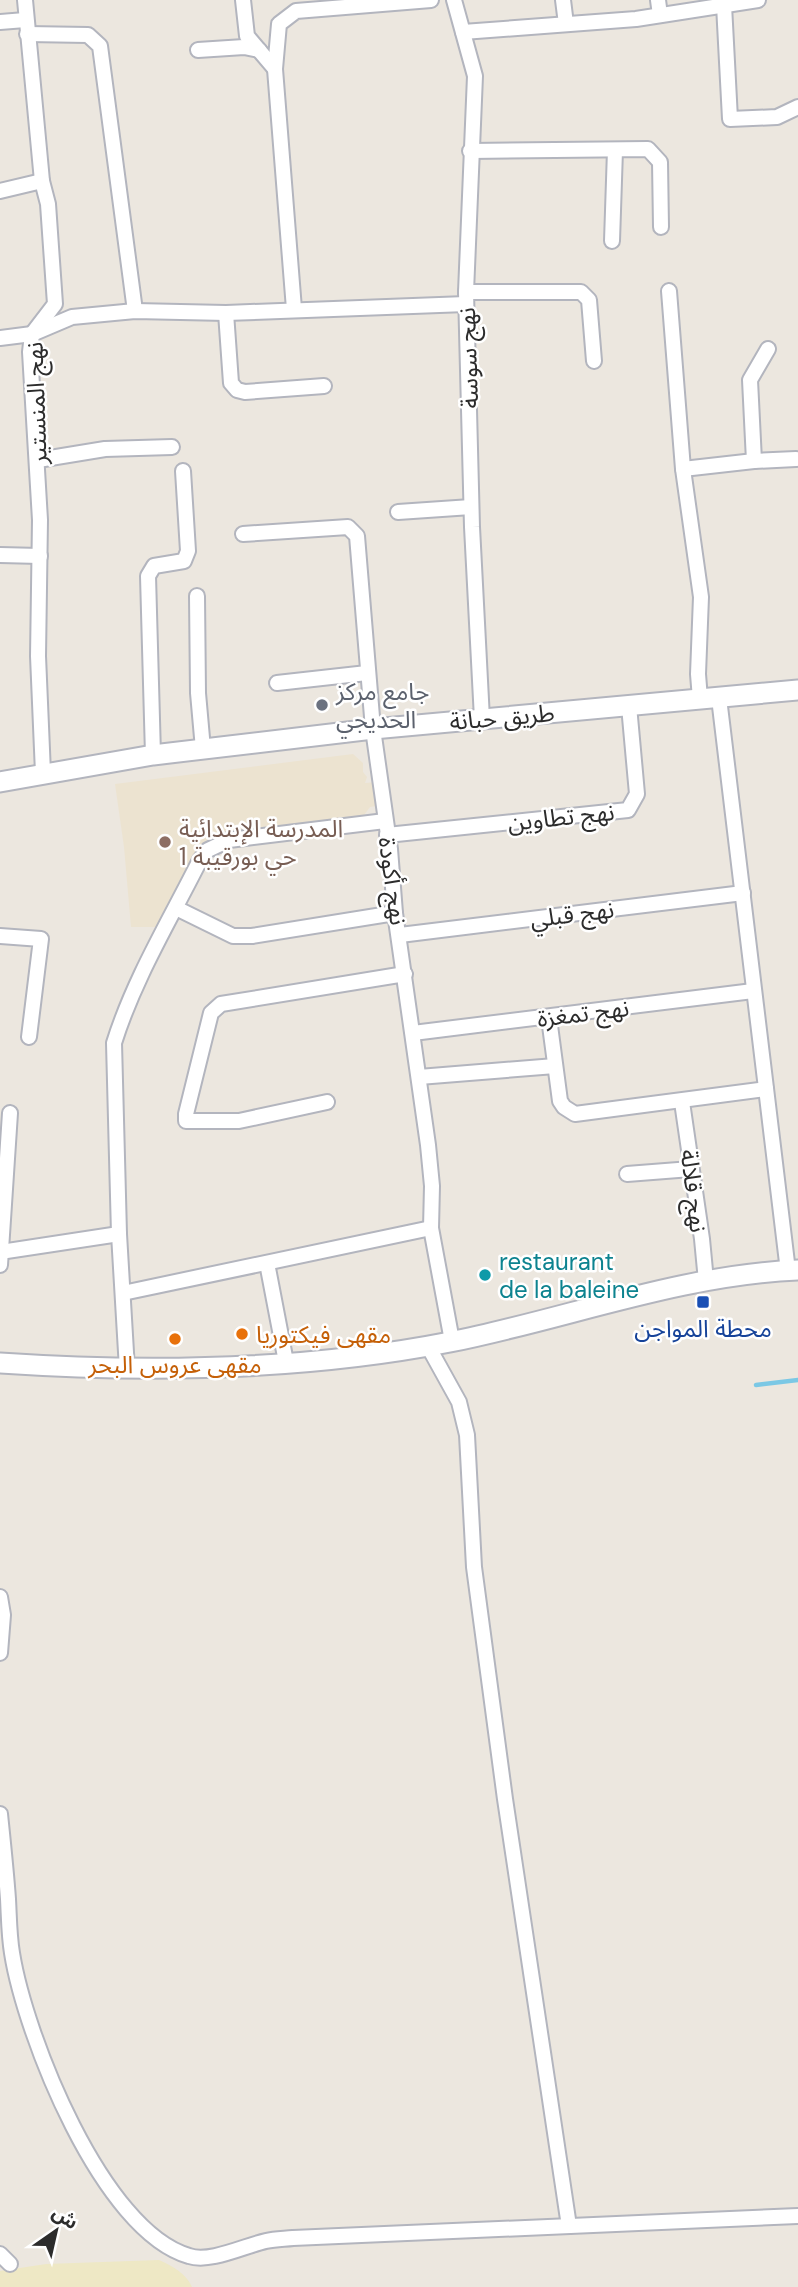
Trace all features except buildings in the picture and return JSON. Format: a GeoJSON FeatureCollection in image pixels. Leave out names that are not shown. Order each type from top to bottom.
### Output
{"type":"FeatureCollection","features":[{"type":"Feature","properties":{"kind":"main road","name":"طريق حبانة"},"geometry":{"type":"LineString","coordinates":[[0,782],[153,755],[373,729],[798,690]]}},
{"type":"Feature","properties":{"kind":"main road"},"geometry":{"type":"LineString","coordinates":[[0,1363],[127,1369],[234,1366],[428,1346],[706,1281],[793,1270]]}},
{"type":"Feature","properties":{"kind":"street","name":"نهج المنستير"},"geometry":{"type":"LineString","coordinates":[[25,0],[42,181],[48,204],[55,304],[32,334],[30,352],[38,460],[38,656],[43,773]]}},
{"type":"Feature","properties":{"kind":"street"},"geometry":{"type":"LineString","coordinates":[[243,0],[247,36],[275,69]]}},
{"type":"Feature","properties":{"kind":"street"},"geometry":{"type":"LineString","coordinates":[[294,309],[275,69],[279,24],[296,12],[431,0]]}},
{"type":"Feature","properties":{"kind":"street","name":"نهج سوسة"},"geometry":{"type":"LineString","coordinates":[[454,0],[475,76],[466,298],[471,507],[482,719]]}},
{"type":"Feature","properties":{"kind":"street"},"geometry":{"type":"LineString","coordinates":[[563,0],[566,23]]}},
{"type":"Feature","properties":{"kind":"street"},"geometry":{"type":"LineString","coordinates":[[463,32],[566,23],[659,8],[724,5],[758,0]]}},
{"type":"Feature","properties":{"kind":"street"},"geometry":{"type":"LineString","coordinates":[[724,5],[730,119],[777,117],[798,107]]}},
{"type":"Feature","properties":{"kind":"street"},"geometry":{"type":"LineString","coordinates":[[0,22],[88,36],[100,46],[135,311]]}},
{"type":"Feature","properties":{"kind":"street"},"geometry":{"type":"LineString","coordinates":[[198,50],[244,47],[259,50]]}},
{"type":"Feature","properties":{"kind":"street"},"geometry":{"type":"LineString","coordinates":[[470,151],[648,149],[660,162],[661,227]]}},
{"type":"Feature","properties":{"kind":"street"},"geometry":{"type":"LineString","coordinates":[[612,241],[615,150]]}},
{"type":"Feature","properties":{"kind":"street"},"geometry":{"type":"LineString","coordinates":[[0,191],[42,181]]}},
{"type":"Feature","properties":{"kind":"street"},"geometry":{"type":"LineString","coordinates":[[669,290],[683,469],[701,597],[698,674],[710,699],[743,892],[753,991],[793,1270]]}},
{"type":"Feature","properties":{"kind":"street"},"geometry":{"type":"LineString","coordinates":[[0,338],[32,334],[72,317],[135,311],[226,313],[581,292],[589,300],[594,361]]}},
{"type":"Feature","properties":{"kind":"street"},"geometry":{"type":"LineString","coordinates":[[226,313],[231,383],[237,390],[245,393],[324,386]]}},
{"type":"Feature","properties":{"kind":"street"},"geometry":{"type":"LineString","coordinates":[[754,461],[750,380],[768,349]]}},
{"type":"Feature","properties":{"kind":"street"},"geometry":{"type":"LineString","coordinates":[[38,460],[105,449],[172,447]]}},
{"type":"Feature","properties":{"kind":"street"},"geometry":{"type":"LineString","coordinates":[[683,469],[796,459]]}},
{"type":"Feature","properties":{"kind":"street"},"geometry":{"type":"LineString","coordinates":[[153,755],[149,576],[154,566],[184,561],[188,551],[183,471]]}},
{"type":"Feature","properties":{"kind":"street"},"geometry":{"type":"LineString","coordinates":[[398,512],[471,507]]}},
{"type":"Feature","properties":{"kind":"street","name":"نهج أكودة"},"geometry":{"type":"LineString","coordinates":[[243,534],[348,527],[356,536],[373,729],[432,1186],[432,1228],[452,1341]]}},
{"type":"Feature","properties":{"kind":"street"},"geometry":{"type":"LineString","coordinates":[[0,555],[40,556]]}},
{"type":"Feature","properties":{"kind":"street"},"geometry":{"type":"LineString","coordinates":[[197,596],[198,692],[203,749]]}},
{"type":"Feature","properties":{"kind":"street"},"geometry":{"type":"LineString","coordinates":[[277,683],[368,673]]}},
{"type":"Feature","properties":{"kind":"street","name":"نهج تطاوين"},"geometry":{"type":"LineString","coordinates":[[386,828],[628,810],[638,794],[629,706]]}},
{"type":"Feature","properties":{"kind":"street"},"geometry":{"type":"LineString","coordinates":[[127,1369],[119,1234],[114,1043],[123,1015],[200,860],[208,850],[229,840],[386,828]]}},
{"type":"Feature","properties":{"kind":"street","name":"نهج قبلي"},"geometry":{"type":"LineString","coordinates":[[400,935],[743,892]]}},
{"type":"Feature","properties":{"kind":"street"},"geometry":{"type":"LineString","coordinates":[[176,908],[233,936],[252,936],[396,912]]}},
{"type":"Feature","properties":{"kind":"street"},"geometry":{"type":"LineString","coordinates":[[0,936],[41,939],[29,1037]]}},
{"type":"Feature","properties":{"kind":"street"},"geometry":{"type":"LineString","coordinates":[[327,1102],[239,1121],[186,1121],[211,1013],[220,1004],[405,974]]}},
{"type":"Feature","properties":{"kind":"street","name":"نهج تمغزة"},"geometry":{"type":"LineString","coordinates":[[413,1033],[753,991]]}},
{"type":"Feature","properties":{"kind":"street"},"geometry":{"type":"LineString","coordinates":[[550,1018],[562,1105],[575,1114],[766,1089]]}},
{"type":"Feature","properties":{"kind":"street"},"geometry":{"type":"LineString","coordinates":[[419,1076],[555,1066]]}},
{"type":"Feature","properties":{"kind":"street"},"geometry":{"type":"LineString","coordinates":[[682,1101],[706,1281]]}},
{"type":"Feature","properties":{"kind":"street","name":"نهج قلالة"},"geometry":{"type":"LineString","coordinates":[[682,1101],[706,1281]]}},
{"type":"Feature","properties":{"kind":"street"},"geometry":{"type":"LineString","coordinates":[[0,1265],[10,1113]]}},
{"type":"Feature","properties":{"kind":"street"},"geometry":{"type":"LineString","coordinates":[[627,1174],[691,1169]]}},
{"type":"Feature","properties":{"kind":"street"},"geometry":{"type":"LineString","coordinates":[[122,1293],[432,1228]]}},
{"type":"Feature","properties":{"kind":"street"},"geometry":{"type":"LineString","coordinates":[[0,1252],[119,1234]]}},
{"type":"Feature","properties":{"kind":"street"},"geometry":{"type":"LineString","coordinates":[[267,1264],[286,1362]]}},
{"type":"Feature","properties":{"kind":"street"},"geometry":{"type":"LineString","coordinates":[[428,1346],[459,1402],[467,1435],[474,1567],[505,1799],[569,2226]]}},
{"type":"Feature","properties":{"kind":"street"},"geometry":{"type":"LineString","coordinates":[[0,1597],[3,1615],[0,1653]]}},
{"type":"Feature","properties":{"kind":"street"},"geometry":{"type":"LineString","coordinates":[[0,1814],[12,1952],[31,2033],[53,2087],[109,2187],[130,2214],[162,2244],[198,2258],[268,2241],[293,2238],[798,2216]]}},
{"type":"Feature","properties":{"kind":"shaded area","name":"المدرسة الإبتدائية حي بورقيبة 1"},"geometry":{"type":"Polygon","coordinates":[[[353,754],[363,763],[363,772],[367,777],[365,783],[378,782],[382,805],[370,807],[361,819],[210,836],[166,927],[131,927],[115,784],[353,754]]]}},
{"type":"Feature","properties":{"kind":"sand"},"geometry":{"type":"Polygon","coordinates":[[[159,2260],[174,2267],[192,2287],[0,2287],[0,2271],[46,2264],[159,2260]]]}},
{"type":"Feature","properties":{"kind":"waterway"},"geometry":{"type":"LineString","coordinates":[[756,1385],[798,1380]]}},
{"type":"Feature","properties":{"kind":"place","name":"جامع مركز الحديجي"},"geometry":{"type":"Point","coordinates":[322,705]}},
{"type":"Feature","properties":{"kind":"place","name":"المدرسة الإبتدائية حي بورقيبة 1"},"geometry":{"type":"Point","coordinates":[165,842]}},
{"type":"Feature","properties":{"kind":"place","name":"restaurant de la baleine"},"geometry":{"type":"Point","coordinates":[485,1275]}},
{"type":"Feature","properties":{"kind":"place","name":"محطة المواجن"},"geometry":{"type":"Point","coordinates":[703,1302]}},
{"type":"Feature","properties":{"kind":"place","name":"مقهى فيكتوريا"},"geometry":{"type":"Point","coordinates":[242,1334]}},
{"type":"Feature","properties":{"kind":"place","name":"مقهى عروس البحر"},"geometry":{"type":"Point","coordinates":[175,1339]}}]}
